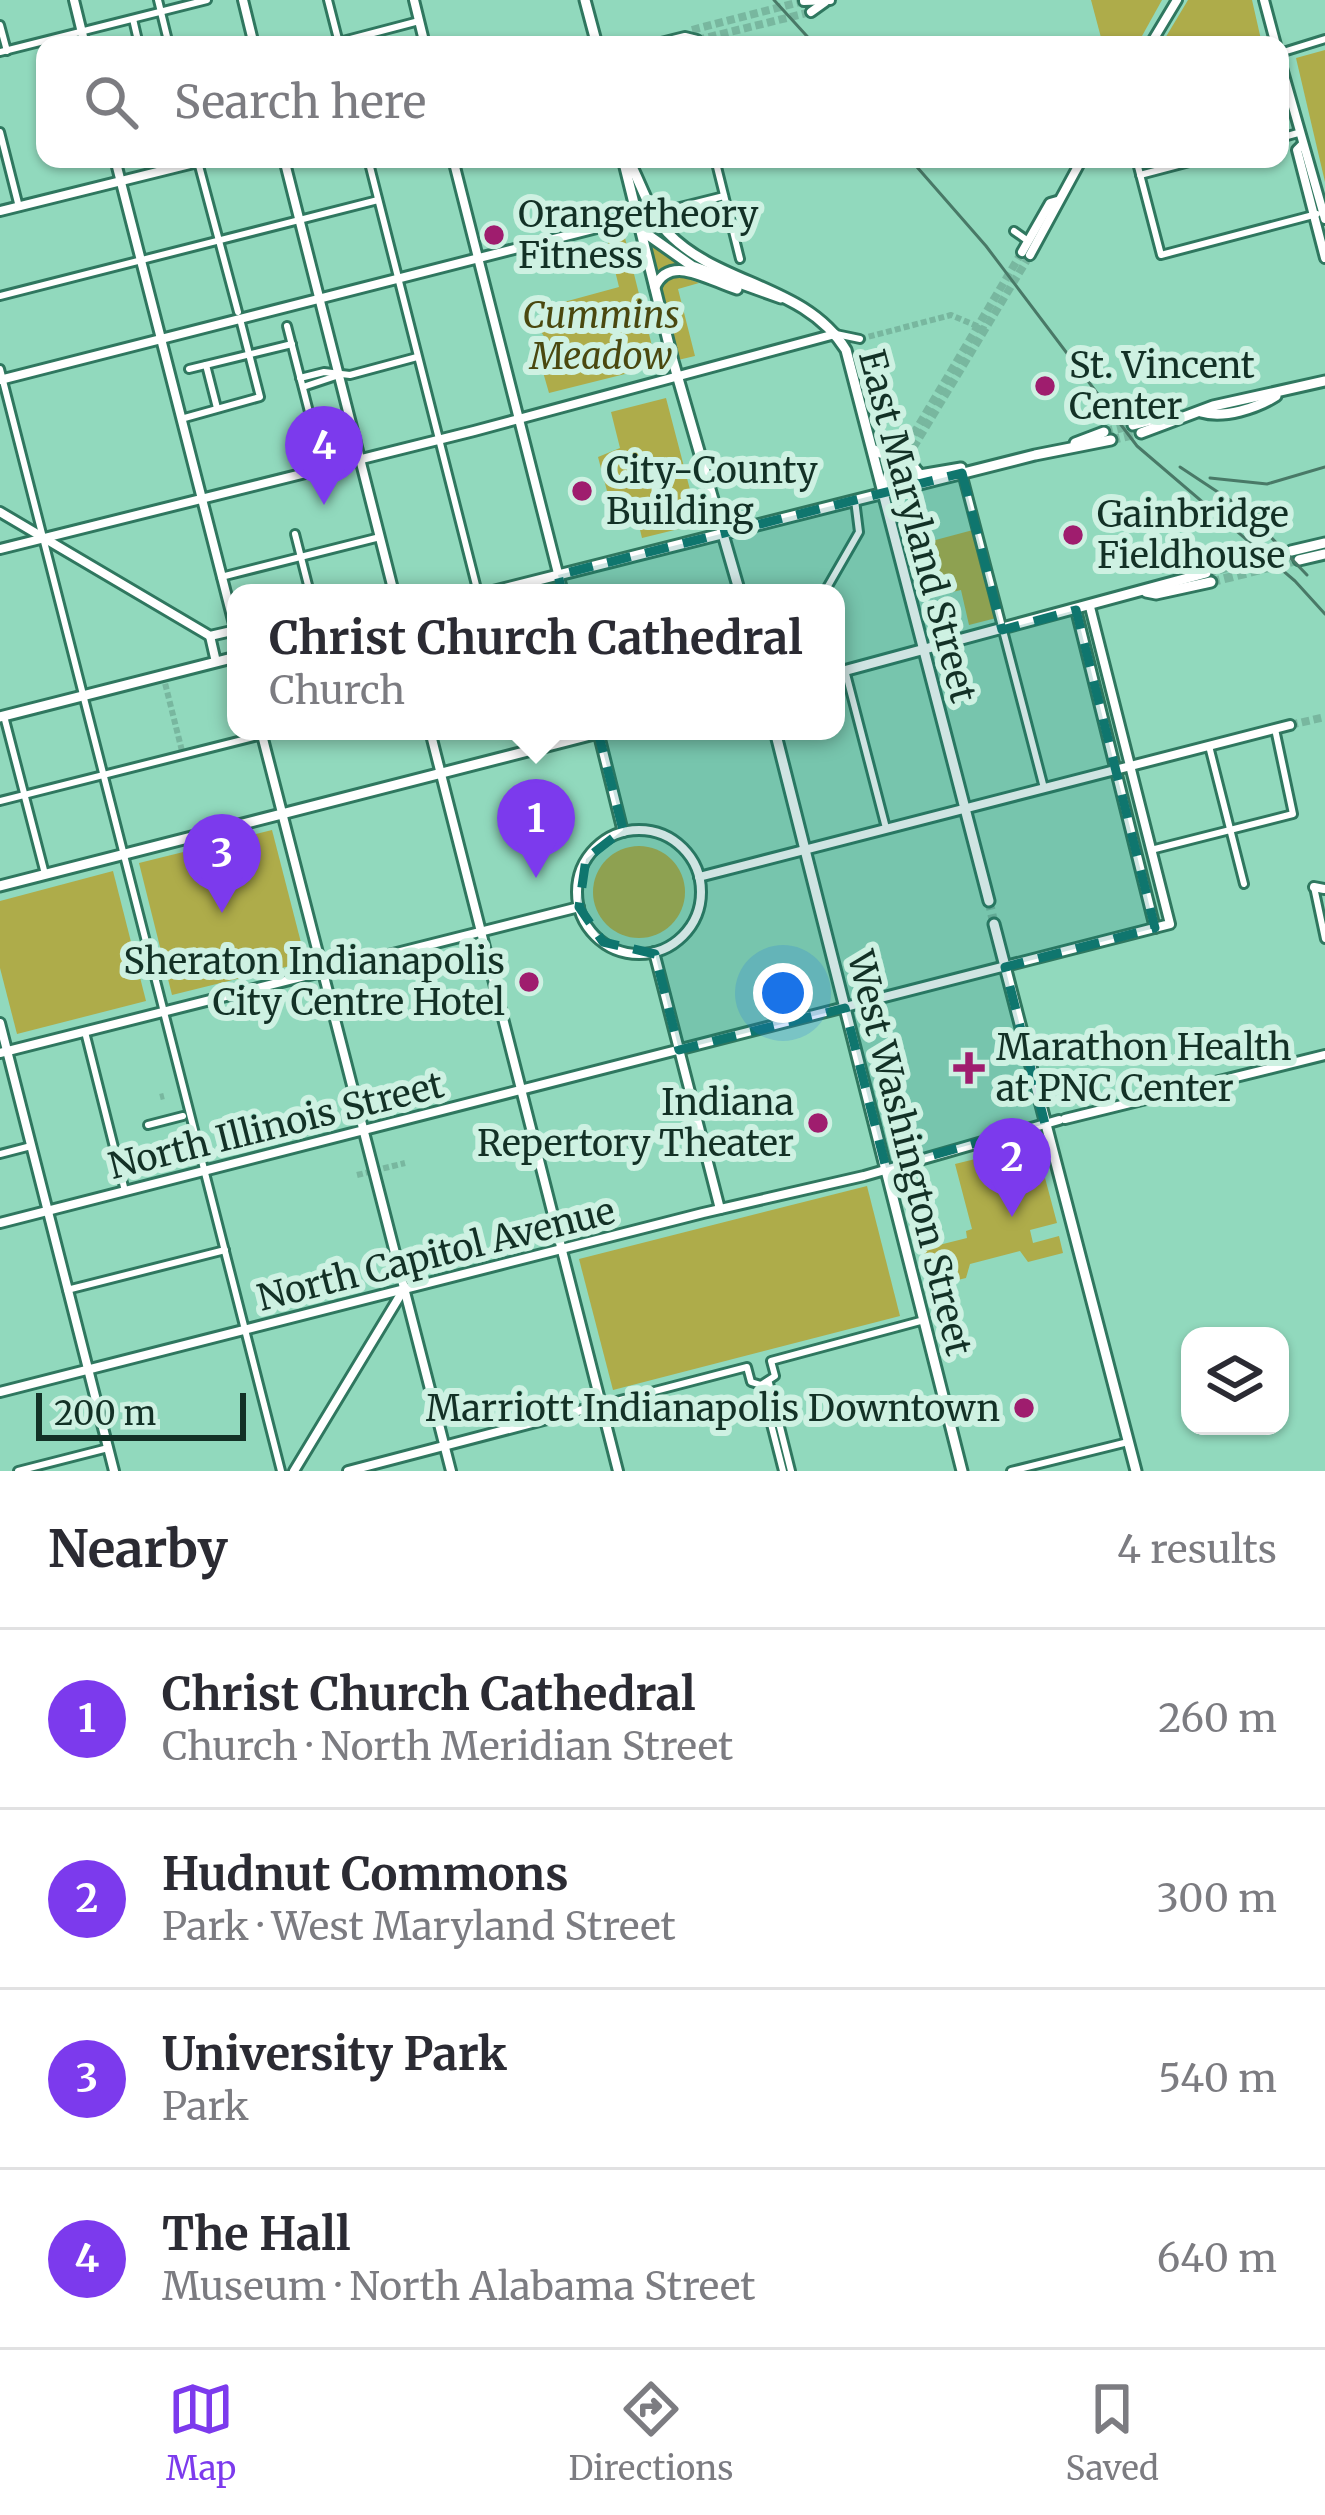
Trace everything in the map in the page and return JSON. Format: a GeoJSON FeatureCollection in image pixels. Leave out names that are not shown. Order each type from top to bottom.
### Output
{"type":"FeatureCollection","features":[{"type":"Feature","properties":{"kind":"main road"},"geometry":{"type":"LineString","coordinates":[[74,0],[83,36]]}},
{"type":"Feature","properties":{"kind":"main road"},"geometry":{"type":"LineString","coordinates":[[243,0],[252,36]]}},
{"type":"Feature","properties":{"kind":"main road"},"geometry":{"type":"LineString","coordinates":[[414,0],[423,36]]}},
{"type":"Feature","properties":{"kind":"main road"},"geometry":{"type":"LineString","coordinates":[[585,0],[595,36]]}},
{"type":"Feature","properties":{"kind":"main road"},"geometry":{"type":"LineString","coordinates":[[804,1],[828,0]]}},
{"type":"Feature","properties":{"kind":"main road"},"geometry":{"type":"LineString","coordinates":[[811,12],[828,0]]}},
{"type":"Feature","properties":{"kind":"main road"},"geometry":{"type":"LineString","coordinates":[[1155,36],[1177,0]]}},
{"type":"Feature","properties":{"kind":"main road"},"geometry":{"type":"LineString","coordinates":[[1264,0],[1274,36]]}},
{"type":"Feature","properties":{"kind":"main road"},"geometry":{"type":"LineString","coordinates":[[1289,95],[1301,145],[1298,149],[1322,214],[1325,258]]}},
{"type":"Feature","properties":{"kind":"main road"},"geometry":{"type":"LineString","coordinates":[[117,168],[227,599]]}},
{"type":"Feature","properties":{"kind":"main road"},"geometry":{"type":"LineString","coordinates":[[0,212],[168,168]]}},
{"type":"Feature","properties":{"kind":"main road"},"geometry":{"type":"LineString","coordinates":[[286,168],[392,584]]}},
{"type":"Feature","properties":{"kind":"main road"},"geometry":{"type":"LineString","coordinates":[[455,168],[560,584]]}},
{"type":"Feature","properties":{"kind":"main road"},"geometry":{"type":"LineString","coordinates":[[628,168],[677,377],[738,584]]}},
{"type":"Feature","properties":{"kind":"main road"},"geometry":{"type":"LineString","coordinates":[[630,168],[653,214]]}},
{"type":"Feature","properties":{"kind":"main road"},"geometry":{"type":"LineString","coordinates":[[1057,201],[1050,202],[1026,253],[1059,207],[1057,201],[1077,168]]}},
{"type":"Feature","properties":{"kind":"main road","name":"East Maryland Street"},"geometry":{"type":"LineString","coordinates":[[653,214],[694,253],[798,302],[836,334],[854,370],[988,901]]}},
{"type":"Feature","properties":{"kind":"main road"},"geometry":{"type":"LineString","coordinates":[[1,376],[636,218]]}},
{"type":"Feature","properties":{"kind":"main road"},"geometry":{"type":"LineString","coordinates":[[636,218],[648,236],[692,266],[760,293]]}},
{"type":"Feature","properties":{"kind":"main road"},"geometry":{"type":"LineString","coordinates":[[655,287],[663,273],[676,268],[798,302]]}},
{"type":"Feature","properties":{"kind":"main road"},"geometry":{"type":"LineString","coordinates":[[0,549],[440,440],[836,334]]}},
{"type":"Feature","properties":{"kind":"main road"},"geometry":{"type":"LineString","coordinates":[[1137,429],[1159,418],[1174,419],[1249,396],[1325,381]]}},
{"type":"Feature","properties":{"kind":"main road"},"geometry":{"type":"LineString","coordinates":[[520,584],[1107,436]]}},
{"type":"Feature","properties":{"kind":"main road"},"geometry":{"type":"LineString","coordinates":[[874,450],[904,457],[920,475],[991,466]]}},
{"type":"Feature","properties":{"kind":"main road"},"geometry":{"type":"LineString","coordinates":[[884,492],[888,474],[904,457]]}},
{"type":"Feature","properties":{"kind":"main road"},"geometry":{"type":"LineString","coordinates":[[0,512],[210,637],[227,633]]}},
{"type":"Feature","properties":{"kind":"main road"},"geometry":{"type":"LineString","coordinates":[[77,557],[80,530]]}},
{"type":"Feature","properties":{"kind":"main road"},"geometry":{"type":"LineString","coordinates":[[1325,543],[1295,556],[1325,554]]}},
{"type":"Feature","properties":{"kind":"main road"},"geometry":{"type":"LineString","coordinates":[[845,671],[1209,578]]}},
{"type":"Feature","properties":{"kind":"main road"},"geometry":{"type":"LineString","coordinates":[[1090,607],[1151,850]]}},
{"type":"Feature","properties":{"kind":"main road"},"geometry":{"type":"LineString","coordinates":[[1076,610],[1155,928]]}},
{"type":"Feature","properties":{"kind":"main road"},"geometry":{"type":"LineString","coordinates":[[210,637],[216,662]]}},
{"type":"Feature","properties":{"kind":"main road"},"geometry":{"type":"LineString","coordinates":[[2,716],[227,659]]}},
{"type":"Feature","properties":{"kind":"main road"},"geometry":{"type":"LineString","coordinates":[[698,877],[1290,725]]}},
{"type":"Feature","properties":{"kind":"main road"},"geometry":{"type":"LineString","coordinates":[[264,740],[451,1471]]}},
{"type":"Feature","properties":{"kind":"main road"},"geometry":{"type":"LineString","coordinates":[[432,740],[618,1471]]}},
{"type":"Feature","properties":{"kind":"main road"},"geometry":{"type":"LineString","coordinates":[[0,886],[570,740]]}},
{"type":"Feature","properties":{"kind":"main road"},"geometry":{"type":"LineString","coordinates":[[603,740],[623,832]]}},
{"type":"Feature","properties":{"kind":"main road","name":"West Washington Street"},"geometry":{"type":"LineString","coordinates":[[777,740],[962,1471]]}},
{"type":"Feature","properties":{"kind":"main road"},"geometry":{"type":"LineString","coordinates":[[648,831],[671,839],[689,856],[698,877],[700,901],[692,924],[676,941],[654,952],[632,954],[603,942],[588,927],[579,907],[578,883],[586,860],[602,842],[623,832],[648,831]]}},
{"type":"Feature","properties":{"kind":"main road","name":"North Illinois Street"},"geometry":{"type":"LineString","coordinates":[[0,1223],[1170,924],[1151,850]]}},
{"type":"Feature","properties":{"kind":"main road"},"geometry":{"type":"LineString","coordinates":[[3,1052],[579,907]]}},
{"type":"Feature","properties":{"kind":"main road"},"geometry":{"type":"LineString","coordinates":[[994,924],[1136,1471]]}},
{"type":"Feature","properties":{"kind":"main road"},"geometry":{"type":"LineString","coordinates":[[654,952],[720,1209]]}},
{"type":"Feature","properties":{"kind":"main road"},"geometry":{"type":"LineString","coordinates":[[0,1023],[3,1052],[114,1471]]}},
{"type":"Feature","properties":{"kind":"main road","name":"North Capitol Avenue"},"geometry":{"type":"LineString","coordinates":[[0,1392],[1322,1053]]}},
{"type":"Feature","properties":{"kind":"main road"},"geometry":{"type":"LineString","coordinates":[[294,1471],[404,1289]]}},
{"type":"Feature","properties":{"kind":"main road"},"geometry":{"type":"LineString","coordinates":[[348,1471],[602,1405]]}},
{"type":"Feature","properties":{"kind":"street"},"geometry":{"type":"LineString","coordinates":[[158,0],[167,36]]}},
{"type":"Feature","properties":{"kind":"street"},"geometry":{"type":"LineString","coordinates":[[66,36],[208,0]]}},
{"type":"Feature","properties":{"kind":"street"},"geometry":{"type":"LineString","coordinates":[[328,0],[337,36]]}},
{"type":"Feature","properties":{"kind":"street"},"geometry":{"type":"LineString","coordinates":[[133,19],[137,36]]}},
{"type":"Feature","properties":{"kind":"street"},"geometry":{"type":"LineString","coordinates":[[367,36],[419,21]]}},
{"type":"Feature","properties":{"kind":"street"},"geometry":{"type":"LineString","coordinates":[[0,25],[3,52],[36,44]]}},
{"type":"Feature","properties":{"kind":"street"},"geometry":{"type":"LineString","coordinates":[[1289,50],[1325,39]]}},
{"type":"Feature","properties":{"kind":"street"},"geometry":{"type":"LineString","coordinates":[[0,132],[19,207]]}},
{"type":"Feature","properties":{"kind":"street"},"geometry":{"type":"LineString","coordinates":[[1289,136],[1298,133]]}},
{"type":"Feature","properties":{"kind":"street"},"geometry":{"type":"LineString","coordinates":[[181,418],[260,397],[200,168]]}},
{"type":"Feature","properties":{"kind":"street"},"geometry":{"type":"LineString","coordinates":[[370,168],[480,584]]}},
{"type":"Feature","properties":{"kind":"street"},"geometry":{"type":"LineString","coordinates":[[717,168],[740,260]]}},
{"type":"Feature","properties":{"kind":"street"},"geometry":{"type":"LineString","coordinates":[[1138,168],[1161,255],[1322,214]]}},
{"type":"Feature","properties":{"kind":"street"},"geometry":{"type":"LineString","coordinates":[[1140,175],[1167,168]]}},
{"type":"Feature","properties":{"kind":"street"},"geometry":{"type":"LineString","coordinates":[[636,218],[724,196]]}},
{"type":"Feature","properties":{"kind":"street"},"geometry":{"type":"LineString","coordinates":[[0,296],[378,200]]}},
{"type":"Feature","properties":{"kind":"street"},"geometry":{"type":"LineString","coordinates":[[1014,231],[1028,241]]}},
{"type":"Feature","properties":{"kind":"street"},"geometry":{"type":"LineString","coordinates":[[287,326],[318,447]]}},
{"type":"Feature","properties":{"kind":"street"},"geometry":{"type":"LineString","coordinates":[[836,334],[860,339]]}},
{"type":"Feature","properties":{"kind":"street"},"geometry":{"type":"LineString","coordinates":[[189,369],[292,344]]}},
{"type":"Feature","properties":{"kind":"street"},"geometry":{"type":"LineString","coordinates":[[302,382],[417,357]]}},
{"type":"Feature","properties":{"kind":"street"},"geometry":{"type":"LineString","coordinates":[[206,365],[218,410]]}},
{"type":"Feature","properties":{"kind":"street"},"geometry":{"type":"LineString","coordinates":[[1,376],[281,1471]]}},
{"type":"Feature","properties":{"kind":"street"},"geometry":{"type":"LineString","coordinates":[[967,471],[1044,788]]}},
{"type":"Feature","properties":{"kind":"street"},"geometry":{"type":"LineString","coordinates":[[829,584],[858,535],[855,500]]}},
{"type":"Feature","properties":{"kind":"street"},"geometry":{"type":"LineString","coordinates":[[295,534],[308,584]]}},
{"type":"Feature","properties":{"kind":"street"},"geometry":{"type":"LineString","coordinates":[[221,577],[380,536]]}},
{"type":"Feature","properties":{"kind":"street"},"geometry":{"type":"LineString","coordinates":[[845,686],[886,828]]}},
{"type":"Feature","properties":{"kind":"street"},"geometry":{"type":"LineString","coordinates":[[2,716],[44,874]]}},
{"type":"Feature","properties":{"kind":"street"},"geometry":{"type":"LineString","coordinates":[[1151,850],[1293,814],[1275,729]]}},
{"type":"Feature","properties":{"kind":"street"},"geometry":{"type":"LineString","coordinates":[[0,801],[237,740]]}},
{"type":"Feature","properties":{"kind":"street"},"geometry":{"type":"LineString","coordinates":[[1209,746],[1244,884]]}},
{"type":"Feature","properties":{"kind":"street"},"geometry":{"type":"LineString","coordinates":[[1319,888],[1325,939]]}},
{"type":"Feature","properties":{"kind":"street"},"geometry":{"type":"LineString","coordinates":[[85,1032],[125,1191]]}},
{"type":"Feature","properties":{"kind":"street"},"geometry":{"type":"LineString","coordinates":[[148,1125],[183,1116]]}},
{"type":"Feature","properties":{"kind":"street"},"geometry":{"type":"LineString","coordinates":[[0,1154],[31,1146]]}},
{"type":"Feature","properties":{"kind":"street"},"geometry":{"type":"LineString","coordinates":[[68,1290],[225,1250]]}},
{"type":"Feature","properties":{"kind":"street"},"geometry":{"type":"LineString","coordinates":[[602,1405],[747,1366],[751,1382],[765,1384],[775,1376],[771,1361],[924,1320]]}},
{"type":"Feature","properties":{"kind":"street"},"geometry":{"type":"LineString","coordinates":[[765,1384],[787,1471]]}},
{"type":"Feature","properties":{"kind":"street"},"geometry":{"type":"LineString","coordinates":[[1011,1471],[1128,1442]]}},
{"type":"Feature","properties":{"kind":"street"},"geometry":{"type":"LineString","coordinates":[[18,1471],[108,1448]]}},
{"type":"Feature","properties":{"kind":"highlighted area"},"geometry":{"type":"Polygon","coordinates":[[[962,473],[1002,630],[1076,610],[1155,928],[1005,967],[1045,1124],[886,1168],[845,1008],[679,1050],[655,954],[603,942],[579,907],[586,859],[623,830],[558,575],[962,473]]]}},
{"type":"Feature","properties":{"kind":"green space"},"geometry":{"type":"Polygon","coordinates":[[[1091,0],[1162,0],[1142,36],[1101,36],[1091,0]]]}},
{"type":"Feature","properties":{"kind":"green space"},"geometry":{"type":"Polygon","coordinates":[[[1188,0],[1252,0],[1260,36],[1166,36],[1188,0]]]}},
{"type":"Feature","properties":{"kind":"green space"},"geometry":{"type":"Polygon","coordinates":[[[1325,50],[1325,182],[1296,58],[1325,50]]]}},
{"type":"Feature","properties":{"kind":"green space","name":"Cummins Meadow"},"geometry":{"type":"Polygon","coordinates":[[[625,238],[657,366],[549,393],[541,365],[547,341],[538,327],[553,305],[619,287],[608,242],[625,238]]]}},
{"type":"Feature","properties":{"kind":"green space"},"geometry":{"type":"Polygon","coordinates":[[[646,241],[678,263],[679,275],[699,283],[678,289],[695,356],[678,360],[646,241]]]}},
{"type":"Feature","properties":{"kind":"green space"},"geometry":{"type":"Polygon","coordinates":[[[666,398],[699,524],[642,538],[633,501],[611,506],[598,457],[620,448],[611,412],[666,398]]]}},
{"type":"Feature","properties":{"kind":"green space"},"geometry":{"type":"Polygon","coordinates":[[[973,530],[976,543],[984,541],[1004,616],[969,625],[961,590],[927,598],[913,546],[973,530]]]}},
{"type":"Feature","properties":{"kind":"green space"},"geometry":{"type":"Polygon","coordinates":[[[272,830],[306,962],[172,995],[139,863],[272,830]]]}},
{"type":"Feature","properties":{"kind":"green space"},"geometry":{"type":"Polygon","coordinates":[[[639,846],[657,849],[672,859],[682,874],[682,910],[672,925],[657,935],[639,938],[621,935],[606,925],[596,910],[593,892],[596,874],[606,859],[621,849],[639,846]]]}},
{"type":"Feature","properties":{"kind":"green space"},"geometry":{"type":"Polygon","coordinates":[[[113,871],[146,1001],[17,1034],[0,968],[0,901],[113,871]]]}},
{"type":"Feature","properties":{"kind":"green space"},"geometry":{"type":"Polygon","coordinates":[[[1036,1144],[1057,1223],[1030,1230],[1033,1243],[1059,1236],[1063,1253],[1028,1262],[1020,1251],[970,1264],[966,1278],[933,1286],[928,1269],[949,1263],[946,1251],[925,1257],[923,1249],[967,1238],[966,1231],[972,1229],[955,1164],[1036,1144]]]}},
{"type":"Feature","properties":{"kind":"green space"},"geometry":{"type":"Polygon","coordinates":[[[867,1186],[900,1316],[613,1390],[579,1259],[867,1186]]]}},
{"type":"Feature","properties":{"kind":"tunnel"},"geometry":{"type":"LineString","coordinates":[[692,30],[804,1]]}},
{"type":"Feature","properties":{"kind":"tunnel"},"geometry":{"type":"LineString","coordinates":[[713,36],[811,12]]}},
{"type":"Feature","properties":{"kind":"tunnel"},"geometry":{"type":"LineString","coordinates":[[901,455],[1022,252]]}},
{"type":"Feature","properties":{"kind":"tunnel"},"geometry":{"type":"LineString","coordinates":[[907,458],[1030,255]]}},
{"type":"Feature","properties":{"kind":"tunnel"},"geometry":{"type":"LineString","coordinates":[[860,339],[951,315],[986,330]]}},
{"type":"Feature","properties":{"kind":"tunnel"},"geometry":{"type":"LineString","coordinates":[[1104,432],[1133,425]]}},
{"type":"Feature","properties":{"kind":"tunnel"},"geometry":{"type":"LineString","coordinates":[[1111,440],[1141,433]]}},
{"type":"Feature","properties":{"kind":"tunnel"},"geometry":{"type":"LineString","coordinates":[[1206,573],[1291,551]]}},
{"type":"Feature","properties":{"kind":"tunnel"},"geometry":{"type":"LineString","coordinates":[[1211,582],[1299,560]]}},
{"type":"Feature","properties":{"kind":"tunnel"},"geometry":{"type":"LineString","coordinates":[[163,675],[183,755]]}},
{"type":"Feature","properties":{"kind":"tunnel"},"geometry":{"type":"LineString","coordinates":[[1290,725],[1325,717]]}},
{"type":"Feature","properties":{"kind":"tunnel"},"geometry":{"type":"LineString","coordinates":[[989,901],[994,924]]}},
{"type":"Feature","properties":{"kind":"tunnel"},"geometry":{"type":"LineString","coordinates":[[160,1097],[164,1096]]}},
{"type":"Feature","properties":{"kind":"tunnel"},"geometry":{"type":"LineString","coordinates":[[357,1175],[405,1163]]}},
{"type":"Feature","properties":{"kind":"railway"},"geometry":{"type":"LineString","coordinates":[[774,0],[807,36]]}},
{"type":"Feature","properties":{"kind":"railway"},"geometry":{"type":"LineString","coordinates":[[918,168],[986,246],[1137,446],[1295,581],[1325,614]]}},
{"type":"Feature","properties":{"kind":"railway"},"geometry":{"type":"LineString","coordinates":[[1180,467],[1245,510],[1307,575]]}},
{"type":"Feature","properties":{"kind":"railway"},"geometry":{"type":"LineString","coordinates":[[1210,478],[1267,484],[1325,467]]}},
{"type":"Feature","properties":{"kind":"place","name":"Orangetheory Fitness"},"geometry":{"type":"Point","coordinates":[494,235]}},
{"type":"Feature","properties":{"kind":"place","name":"St. Vincent Center"},"geometry":{"type":"Point","coordinates":[1045,386]}},
{"type":"Feature","properties":{"kind":"place","name":"City-County Building"},"geometry":{"type":"Point","coordinates":[582,491]}},
{"type":"Feature","properties":{"kind":"place","name":"The Hall"},"geometry":{"type":"Point","coordinates":[324,505]}},
{"type":"Feature","properties":{"kind":"place","name":"Gainbridge Fieldhouse"},"geometry":{"type":"Point","coordinates":[1073,535]}},
{"type":"Feature","properties":{"kind":"place","name":"Christ Church Cathedral"},"geometry":{"type":"Point","coordinates":[536,878]}},
{"type":"Feature","properties":{"kind":"place","name":"University Park"},"geometry":{"type":"Point","coordinates":[222,913]}},
{"type":"Feature","properties":{"kind":"place","name":"Sheraton Indianapolis City Centre Hotel"},"geometry":{"type":"Point","coordinates":[529,982]}},
{"type":"Feature","properties":{"kind":"place","name":"Marathon Health at PNC Center"},"geometry":{"type":"Point","coordinates":[969,1068]}},
{"type":"Feature","properties":{"kind":"place","name":"Indiana Repertory Theater"},"geometry":{"type":"Point","coordinates":[818,1123]}},
{"type":"Feature","properties":{"kind":"place","name":"Hudnut Commons"},"geometry":{"type":"Point","coordinates":[1012,1217]}},
{"type":"Feature","properties":{"kind":"place","name":"Marriott Indianapolis Downtown"},"geometry":{"type":"Point","coordinates":[1024,1408]}}]}
